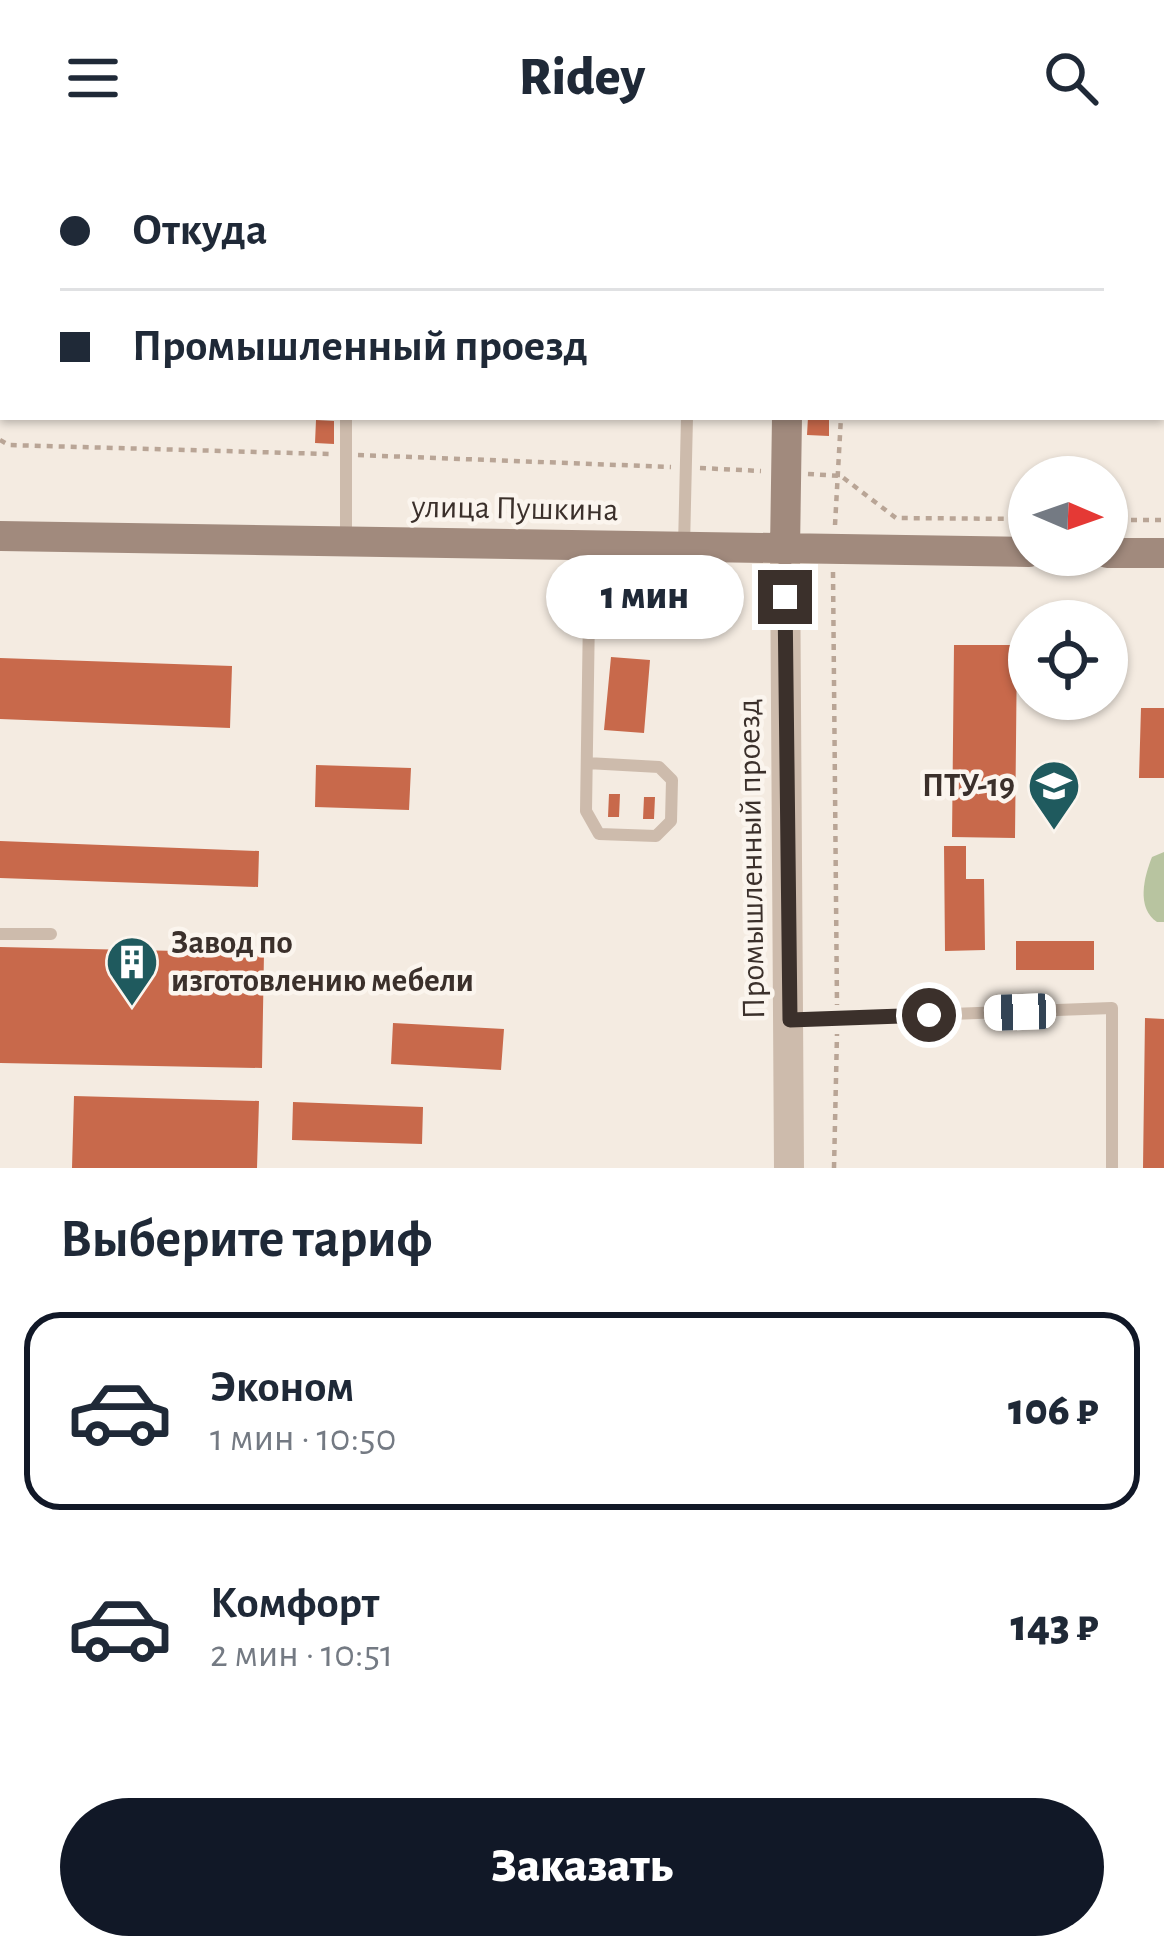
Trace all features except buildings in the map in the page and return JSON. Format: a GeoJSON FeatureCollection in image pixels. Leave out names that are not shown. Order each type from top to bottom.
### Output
{"type":"FeatureCollection","features":[{"type":"Feature","properties":{"kind":"main road"},"geometry":{"type":"LineString","coordinates":[[785,550],[787,420]]}},
{"type":"Feature","properties":{"kind":"main road","name":"улица Пушкина"},"geometry":{"type":"LineString","coordinates":[[0,536],[1008,552]]}},
{"type":"Feature","properties":{"kind":"main road"},"geometry":{"type":"LineString","coordinates":[[1128,553],[1164,554]]}},
{"type":"Feature","properties":{"kind":"street","name":"Промышленный проезд"},"geometry":{"type":"LineString","coordinates":[[785,550],[789,1168]]}},
{"type":"Feature","properties":{"kind":"lane"},"geometry":{"type":"LineString","coordinates":[[346,420],[346,543]]}},
{"type":"Feature","properties":{"kind":"lane"},"geometry":{"type":"LineString","coordinates":[[684,548],[687,420]]}},
{"type":"Feature","properties":{"kind":"lane"},"geometry":{"type":"LineString","coordinates":[[586,763],[659,767],[672,780],[671,821],[656,836],[599,834],[586,812],[586,763],[590,547]]}},
{"type":"Feature","properties":{"kind":"lane"},"geometry":{"type":"LineString","coordinates":[[0,934],[51,934]]}},
{"type":"Feature","properties":{"kind":"lane"},"geometry":{"type":"LineString","coordinates":[[790,1020],[1112,1008],[1112,1168]]}},
{"type":"Feature","properties":{"kind":"path"},"geometry":{"type":"LineString","coordinates":[[834,1168],[832,550],[841,476],[841,420]]}},
{"type":"Feature","properties":{"kind":"path"},"geometry":{"type":"LineString","coordinates":[[0,440],[9,445],[841,476],[896,518],[1008,519]]}},
{"type":"Feature","properties":{"kind":"path"},"geometry":{"type":"LineString","coordinates":[[1128,520],[1164,520]]}},
{"type":"Feature","properties":{"kind":"green space"},"geometry":{"type":"Polygon","coordinates":[[[1164,852],[1164,922],[1157,922],[1146,909],[1145,883],[1152,857],[1164,852]]]}},
{"type":"Feature","properties":{"kind":"place","name":"ПТУ-19"},"geometry":{"type":"Point","coordinates":[1054,832]}},
{"type":"Feature","properties":{"kind":"place","name":"Завод по изготовлению мебели"},"geometry":{"type":"Point","coordinates":[132,1008]}},
{"type":"Feature","properties":{"kind":"route"},"geometry":{"type":"LineString","coordinates":[[785,597],[790,1020],[929,1015]]}}]}
